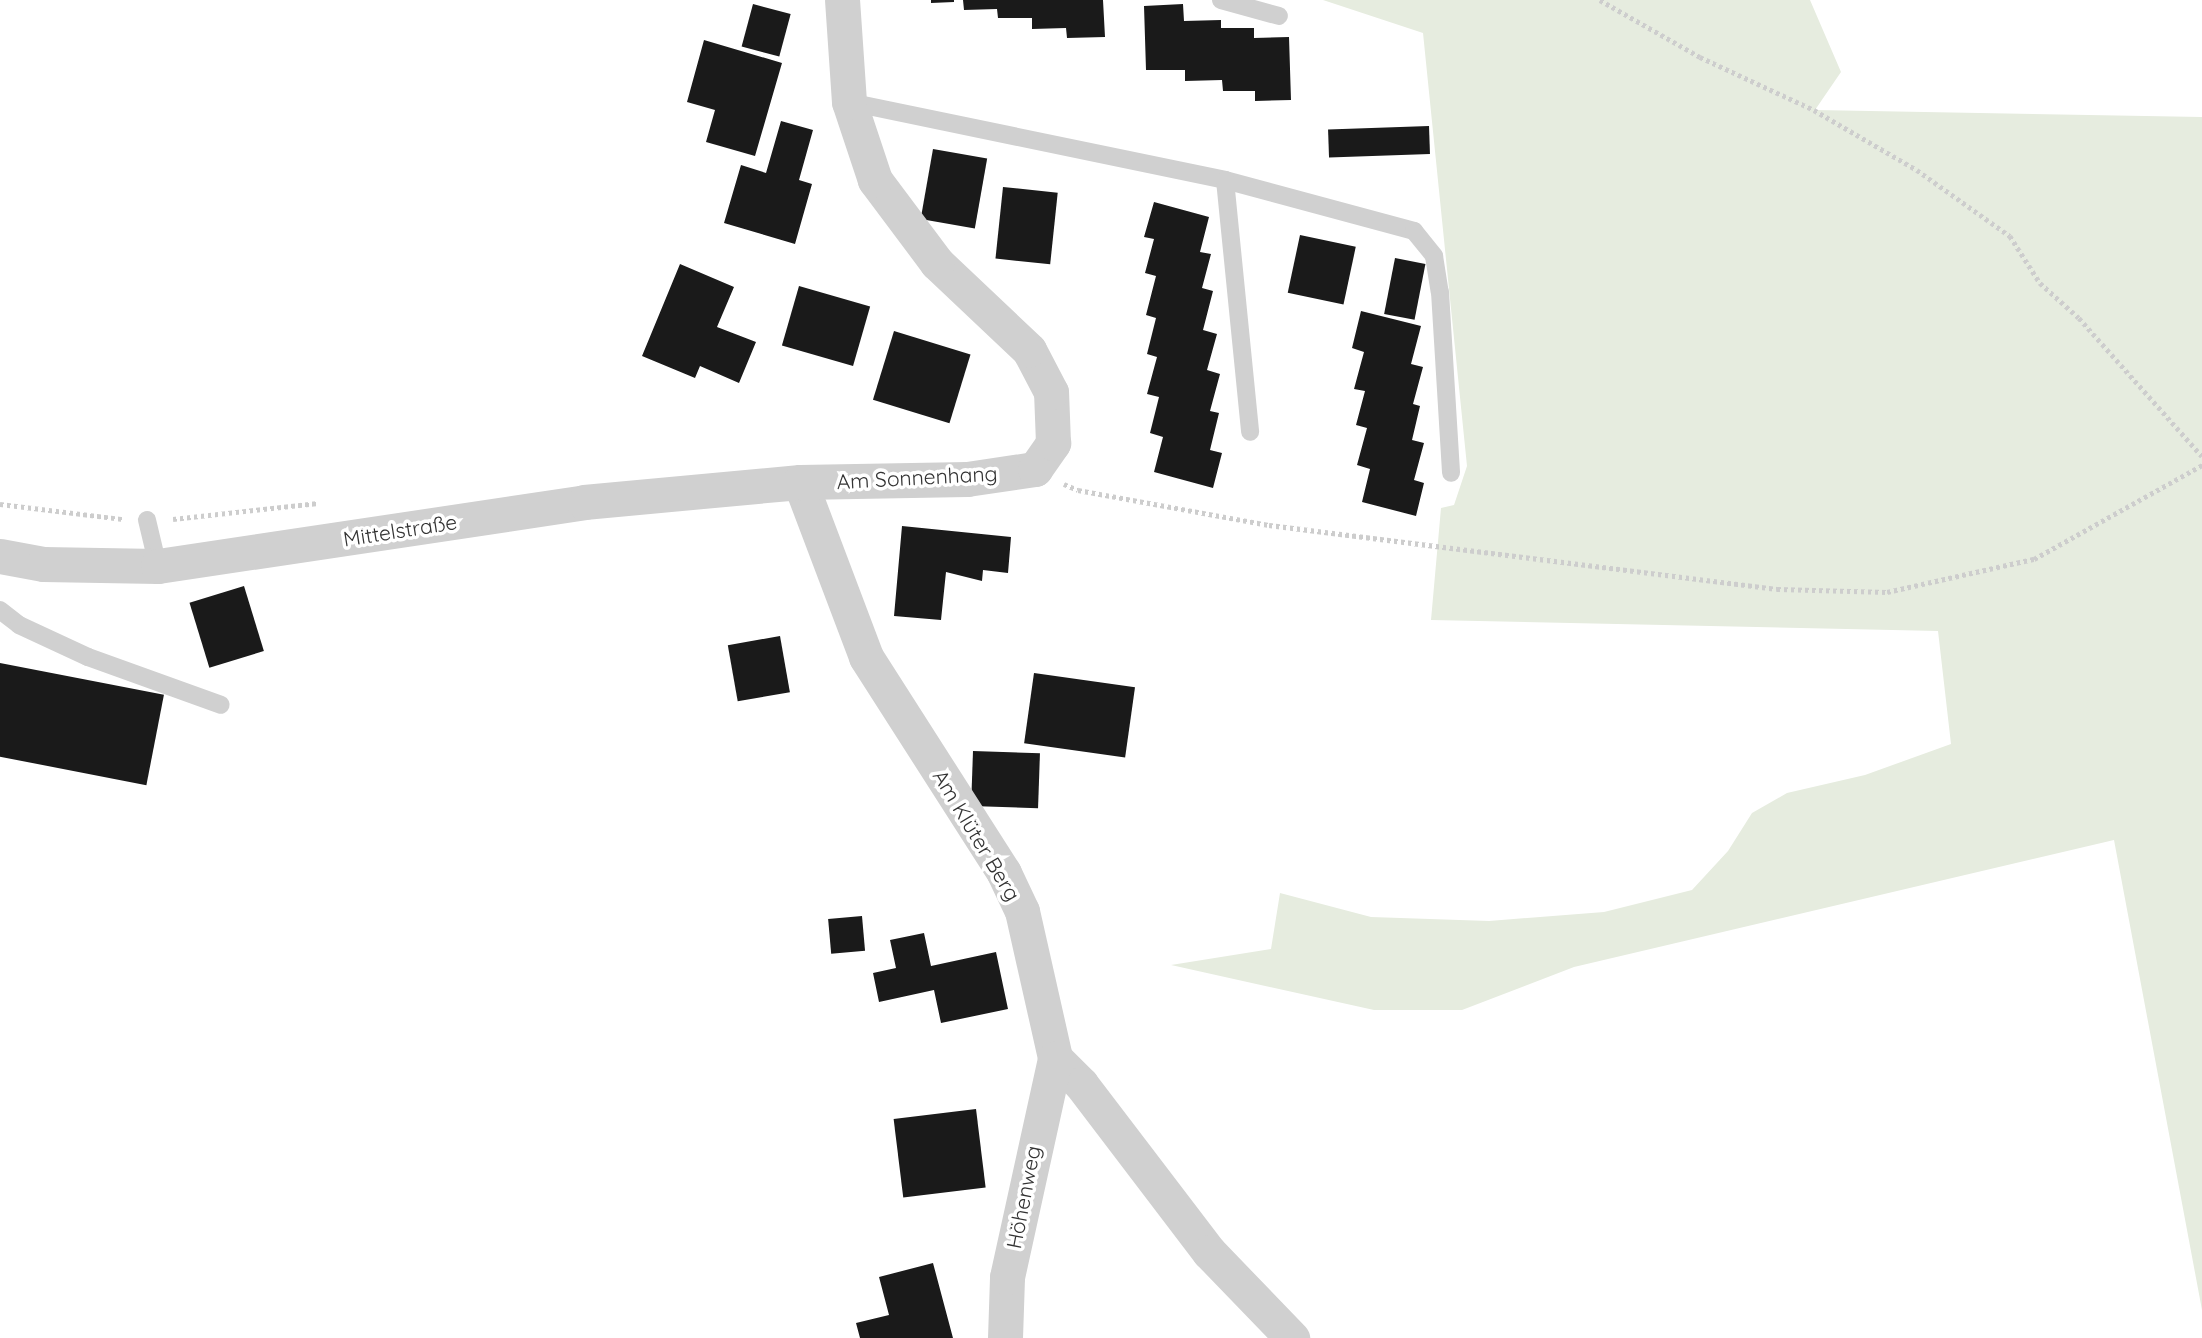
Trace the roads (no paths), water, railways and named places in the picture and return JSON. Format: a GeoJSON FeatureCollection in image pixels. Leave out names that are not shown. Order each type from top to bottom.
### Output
{"type":"FeatureCollection","features":[{"type":"Feature","properties":{"kind":"street"},"geometry":{"type":"LineString","coordinates":[[842,0],[849,102]]}},
{"type":"Feature","properties":{"kind":"street","name":"Am Sonnenhang"},"geometry":{"type":"LineString","coordinates":[[800,482],[967,479],[1035,470],[1052,443],[1051,392],[1029,350],[937,263],[875,180],[856,134],[849,102]]}},
{"type":"Feature","properties":{"kind":"street","name":"Mittelstraße"},"geometry":{"type":"LineString","coordinates":[[0,556],[43,564],[158,566],[584,502],[800,482]]}},
{"type":"Feature","properties":{"kind":"street","name":"Am Klüter Berg"},"geometry":{"type":"LineString","coordinates":[[800,482],[866,657],[1004,873],[1021,911],[1055,1058]]}},
{"type":"Feature","properties":{"kind":"street"},"geometry":{"type":"LineString","coordinates":[[1055,1058],[1081,1084],[1209,1252],[1292,1338]]}},
{"type":"Feature","properties":{"kind":"street","name":"Höhenweg"},"geometry":{"type":"LineString","coordinates":[[1005,1338],[1007,1277],[1055,1058]]}},
{"type":"Feature","properties":{"kind":"lane"},"geometry":{"type":"LineString","coordinates":[[1221,0],[1279,16]]}},
{"type":"Feature","properties":{"kind":"lane"},"geometry":{"type":"LineString","coordinates":[[849,102],[1225,180],[1415,231],[1434,257],[1451,473]]}},
{"type":"Feature","properties":{"kind":"lane"},"geometry":{"type":"LineString","coordinates":[[1225,180],[1250,432]]}},
{"type":"Feature","properties":{"kind":"lane"},"geometry":{"type":"LineString","coordinates":[[147,520],[158,566]]}},
{"type":"Feature","properties":{"kind":"lane"},"geometry":{"type":"LineString","coordinates":[[0,610],[19,625],[88,657],[221,705]]}}]}
